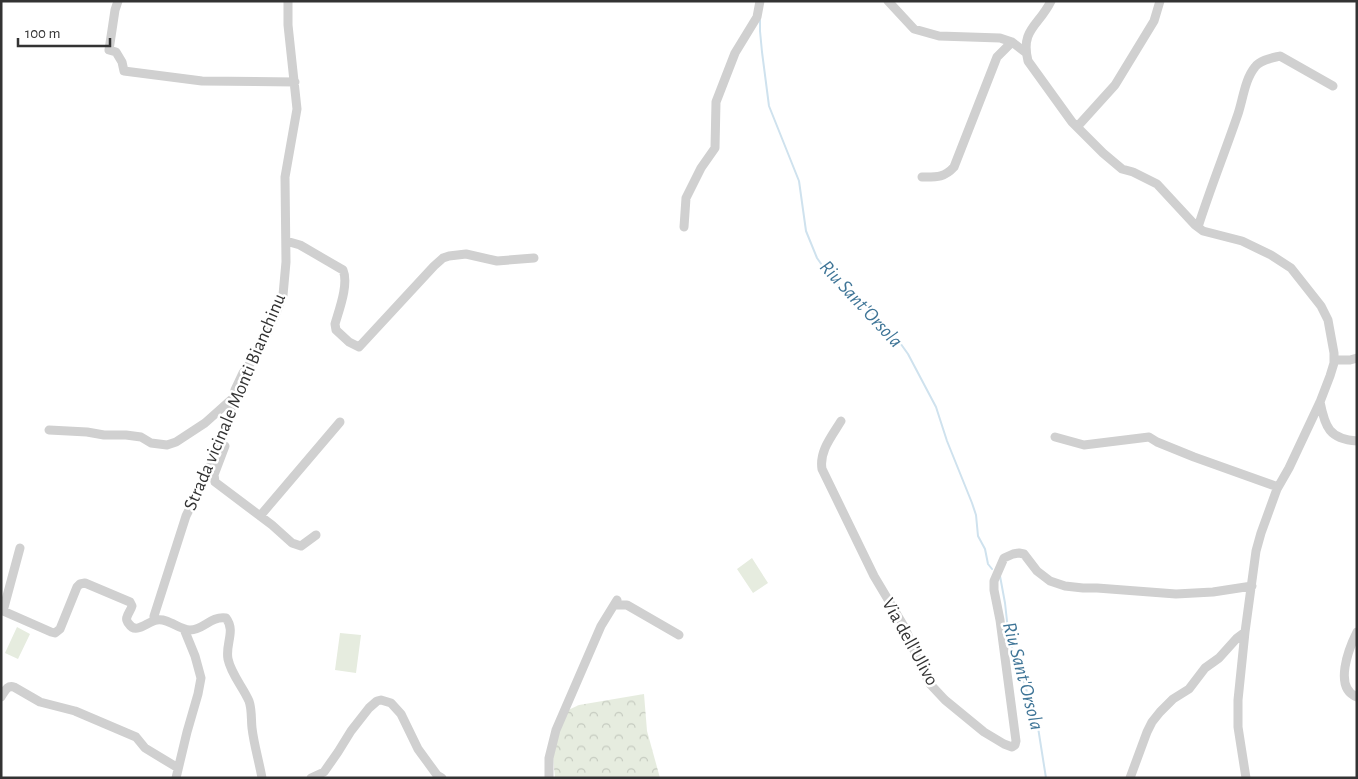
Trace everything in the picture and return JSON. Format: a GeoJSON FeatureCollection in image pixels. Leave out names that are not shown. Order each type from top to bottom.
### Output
{"type":"FeatureCollection","features":[{"type":"Feature","properties":{"kind":"street"},"geometry":{"type":"LineString","coordinates":[[118,1],[109,50],[116,52],[119,56],[124,71],[202,80],[295,82]]}},
{"type":"Feature","properties":{"kind":"street","name":"Strada vicinale Monti Bianchinu"},"geometry":{"type":"LineString","coordinates":[[154,620],[184,520],[208,471],[226,426],[234,394],[243,374],[257,354],[283,295],[286,262],[285,177],[297,109],[288,25],[288,1]]}},
{"type":"Feature","properties":{"kind":"street"},"geometry":{"type":"LineString","coordinates":[[684,227],[686,198],[701,168],[715,148],[716,102],[735,53],[757,17],[760,1]]}},
{"type":"Feature","properties":{"kind":"street"},"geometry":{"type":"LineString","coordinates":[[888,1],[914,29],[939,36],[1000,38],[1012,42],[1025,52]]}},
{"type":"Feature","properties":{"kind":"street"},"geometry":{"type":"LineString","coordinates":[[1051,1],[1049,7],[1029,33],[1025,52],[1028,61],[1077,127],[1122,169],[1133,172],[1157,184],[1203,231],[1242,241],[1291,268],[1325,312],[1328,320],[1334,360],[1330,376],[1320,402],[1278,488],[1256,552],[1238,700],[1238,727],[1246,778]]}},
{"type":"Feature","properties":{"kind":"street"},"geometry":{"type":"LineString","coordinates":[[1077,127],[1115,85],[1154,21],[1160,1]]}},
{"type":"Feature","properties":{"kind":"street"},"geometry":{"type":"LineString","coordinates":[[922,177],[944,176],[954,167],[997,57],[1012,42]]}},
{"type":"Feature","properties":{"kind":"street"},"geometry":{"type":"LineString","coordinates":[[1198,227],[1249,80],[1256,66],[1268,59],[1280,56],[1333,86]]}},
{"type":"Feature","properties":{"kind":"street"},"geometry":{"type":"LineString","coordinates":[[286,241],[300,245],[343,270],[345,280],[335,324],[336,330],[349,342],[360,347],[434,266],[444,258],[466,254],[497,261],[534,258]]}},
{"type":"Feature","properties":{"kind":"street"},"geometry":{"type":"LineString","coordinates":[[1334,360],[1357,358]]}},
{"type":"Feature","properties":{"kind":"street"},"geometry":{"type":"LineString","coordinates":[[49,430],[126,435],[141,437],[151,443],[167,445],[176,442],[205,423],[234,394],[238,396],[228,438],[214,475],[215,482],[292,543],[298,546],[305,544],[316,535]]}},
{"type":"Feature","properties":{"kind":"street"},"geometry":{"type":"LineString","coordinates":[[1320,402],[1330,432],[1342,439],[1357,441]]}},
{"type":"Feature","properties":{"kind":"street","name":"Via dell'Ulivo"},"geometry":{"type":"LineString","coordinates":[[841,421],[822,453],[822,470],[874,576],[905,628],[930,684],[945,700],[984,732],[1004,744],[1012,747],[1016,745],[1000,620],[994,590],[994,581],[1004,558],[1012,554],[1024,554],[1037,571],[1050,581],[1065,586],[1176,594],[1213,592],[1252,586]]}},
{"type":"Feature","properties":{"kind":"street"},"geometry":{"type":"LineString","coordinates":[[260,516],[340,422]]}},
{"type":"Feature","properties":{"kind":"street"},"geometry":{"type":"LineString","coordinates":[[1055,437],[1084,445],[1150,437],[1157,442],[1194,457],[1278,488]]}},
{"type":"Feature","properties":{"kind":"street"},"geometry":{"type":"LineString","coordinates":[[20,548],[2,611],[51,632],[55,633],[60,629],[77,587],[85,583],[130,602],[132,606],[127,620],[132,627],[138,628],[154,620],[159,620],[191,630],[197,629],[215,618],[226,618],[231,629],[228,659],[249,702],[262,778]]}},
{"type":"Feature","properties":{"kind":"street"},"geometry":{"type":"LineString","coordinates":[[549,778],[550,758],[556,730],[601,626],[615,603],[627,605],[679,635]]}},
{"type":"Feature","properties":{"kind":"street"},"geometry":{"type":"LineString","coordinates":[[176,778],[201,678],[196,656],[184,629]]}},
{"type":"Feature","properties":{"kind":"street"},"geometry":{"type":"LineString","coordinates":[[1130,778],[1152,722],[1173,699],[1189,689],[1206,668],[1245,632]]}},
{"type":"Feature","properties":{"kind":"street"},"geometry":{"type":"LineString","coordinates":[[1357,632],[1351,644],[1345,665],[1346,690],[1350,695],[1357,698]]}},
{"type":"Feature","properties":{"kind":"street"},"geometry":{"type":"LineString","coordinates":[[1,697],[10,686],[14,686],[40,702],[74,711],[136,738],[145,748],[178,768]]}},
{"type":"Feature","properties":{"kind":"street"},"geometry":{"type":"LineString","coordinates":[[310,778],[324,772],[350,731],[370,708],[377,701],[381,700],[391,703],[402,714],[418,749],[437,775],[442,778]]}},
{"type":"Feature","properties":{"kind":"green space"},"geometry":{"type":"Polygon","coordinates":[[[752,558],[768,583],[753,593],[737,569],[752,558]]]}},
{"type":"Feature","properties":{"kind":"green space"},"geometry":{"type":"Polygon","coordinates":[[[17,627],[30,634],[18,659],[5,653],[17,627]]]}},
{"type":"Feature","properties":{"kind":"green space"},"geometry":{"type":"Polygon","coordinates":[[[340,633],[361,635],[356,673],[335,670],[340,633]]]}},
{"type":"Feature","properties":{"kind":"green space"},"geometry":{"type":"Polygon","coordinates":[[[644,694],[647,731],[660,778],[555,778],[552,747],[564,712],[579,705],[644,694]]]}},
{"type":"Feature","properties":{"kind":"waterway","name":"Riu Sant'Orsola"},"geometry":{"type":"LineString","coordinates":[[760,20],[769,106],[799,181],[806,231],[817,258],[831,278],[879,318],[908,354],[936,407],[947,441],[972,503],[976,515],[978,536],[985,549],[988,564],[992,569]]}},
{"type":"Feature","properties":{"kind":"waterway","name":"Riu Sant'Orsola"},"geometry":{"type":"LineString","coordinates":[[1000,576],[1009,639],[1037,721],[1046,778]]}}]}
